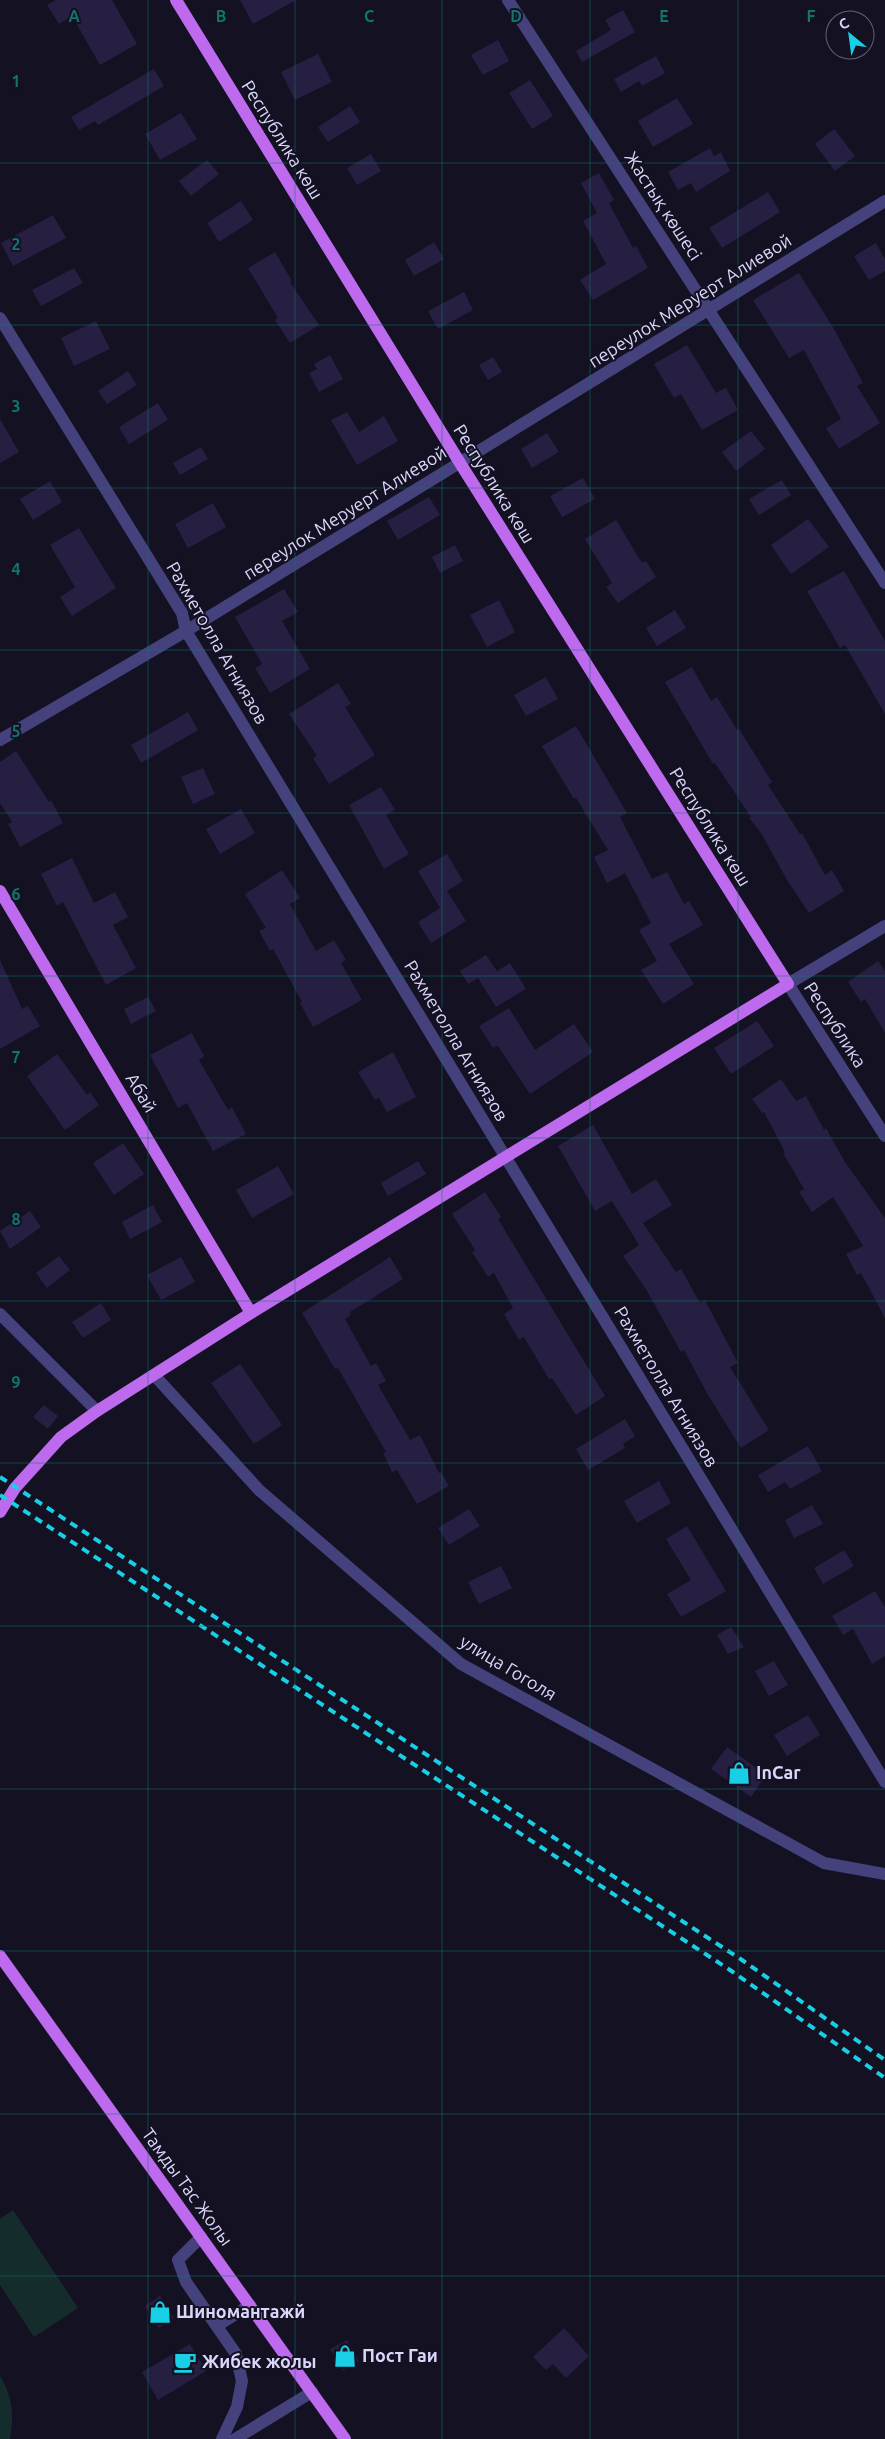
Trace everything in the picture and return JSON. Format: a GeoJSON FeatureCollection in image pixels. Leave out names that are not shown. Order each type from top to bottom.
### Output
{"type":"FeatureCollection","features":[{"type":"Feature","properties":{"kind":"main road","name":"Республика көш"},"geometry":{"type":"LineString","coordinates":[[176,0],[460,463],[788,984]]}},
{"type":"Feature","properties":{"kind":"main road","name":"Абай"},"geometry":{"type":"LineString","coordinates":[[0,891],[251,1313]]}},
{"type":"Feature","properties":{"kind":"main road"},"geometry":{"type":"LineString","coordinates":[[0,1512],[15,1488],[61,1437],[97,1411],[155,1376],[251,1313],[507,1158],[788,984]]}},
{"type":"Feature","properties":{"kind":"main road","name":"Тамды Тас Жолы"},"geometry":{"type":"LineString","coordinates":[[0,1956],[345,2439]]}},
{"type":"Feature","properties":{"kind":"street","name":"Жастық көшесі"},"geometry":{"type":"LineString","coordinates":[[508,0],[885,583]]}},
{"type":"Feature","properties":{"kind":"street","name":"переулок Меруерт Алиевой"},"geometry":{"type":"LineString","coordinates":[[0,740],[186,631],[885,201]]}},
{"type":"Feature","properties":{"kind":"street","name":"Рахметолла Агниязов"},"geometry":{"type":"LineString","coordinates":[[0,318],[182,613],[186,631],[885,1782]]}},
{"type":"Feature","properties":{"kind":"street"},"geometry":{"type":"LineString","coordinates":[[788,984],[885,926]]}},
{"type":"Feature","properties":{"kind":"street","name":"Республика"},"geometry":{"type":"LineString","coordinates":[[788,984],[885,1136]]}},
{"type":"Feature","properties":{"kind":"street"},"geometry":{"type":"LineString","coordinates":[[0,1314],[97,1411]]}},
{"type":"Feature","properties":{"kind":"street","name":"улица Гоголя"},"geometry":{"type":"LineString","coordinates":[[155,1376],[259,1490],[461,1664],[824,1863],[885,1874]]}},
{"type":"Feature","properties":{"kind":"street"},"geometry":{"type":"LineString","coordinates":[[201,2237],[178,2260],[186,2282],[236,2354],[242,2381],[237,2407],[222,2439]]}},
{"type":"Feature","properties":{"kind":"street"},"geometry":{"type":"LineString","coordinates":[[217,2326],[250,2305]]}},
{"type":"Feature","properties":{"kind":"street"},"geometry":{"type":"LineString","coordinates":[[235,2439],[312,2392]]}},
{"type":"Feature","properties":{"kind":"green space"},"geometry":{"type":"Polygon","coordinates":[[[13,2210],[78,2308],[34,2337],[0,2285],[0,2219],[13,2210]]]}},
{"type":"Feature","properties":{"kind":"green space"},"geometry":{"type":"Polygon","coordinates":[[[0,2376],[10,2399],[12,2422],[10,2439],[0,2439],[0,2376]]]}},
{"type":"Feature","properties":{"kind":"building"},"geometry":{"type":"Polygon","coordinates":[[[56,0],[112,0],[137,44],[100,65],[72,16],[59,24],[47,5],[56,0]]]}},
{"type":"Feature","properties":{"kind":"building"},"geometry":{"type":"Polygon","coordinates":[[[240,0],[296,0],[253,24],[240,0]]]}},
{"type":"Feature","properties":{"kind":"building"},"geometry":{"type":"Polygon","coordinates":[[[623,10],[635,32],[582,62],[576,51],[611,30],[605,20],[623,10]]]}},
{"type":"Feature","properties":{"kind":"building"},"geometry":{"type":"Polygon","coordinates":[[[498,40],[509,61],[483,75],[471,55],[498,40]]]}},
{"type":"Feature","properties":{"kind":"building"},"geometry":{"type":"Polygon","coordinates":[[[318,54],[332,82],[295,100],[281,72],[318,54]]]}},
{"type":"Feature","properties":{"kind":"building"},"geometry":{"type":"Polygon","coordinates":[[[656,56],[665,73],[642,86],[639,81],[621,92],[614,79],[656,56]]]}},
{"type":"Feature","properties":{"kind":"building"},"geometry":{"type":"Polygon","coordinates":[[[154,69],[164,86],[98,125],[95,121],[79,130],[71,117],[154,69]]]}},
{"type":"Feature","properties":{"kind":"building"},"geometry":{"type":"Polygon","coordinates":[[[530,80],[553,116],[532,129],[509,93],[530,80]]]}},
{"type":"Feature","properties":{"kind":"building"},"geometry":{"type":"Polygon","coordinates":[[[677,98],[693,124],[653,147],[638,121],[677,98]]]}},
{"type":"Feature","properties":{"kind":"building"},"geometry":{"type":"Polygon","coordinates":[[[350,106],[360,122],[328,142],[318,127],[350,106]]]}},
{"type":"Feature","properties":{"kind":"building"},"geometry":{"type":"Polygon","coordinates":[[[181,113],[197,139],[160,160],[145,134],[181,113]]]}},
{"type":"Feature","properties":{"kind":"building"},"geometry":{"type":"Polygon","coordinates":[[[834,129],[855,156],[835,171],[815,144],[834,129]]]}},
{"type":"Feature","properties":{"kind":"building"},"geometry":{"type":"Polygon","coordinates":[[[710,148],[714,156],[721,152],[730,171],[696,192],[691,183],[678,190],[668,172],[710,148]]]}},
{"type":"Feature","properties":{"kind":"building"},"geometry":{"type":"Polygon","coordinates":[[[371,154],[381,171],[357,185],[347,168],[371,154]]]}},
{"type":"Feature","properties":{"kind":"building"},"geometry":{"type":"Polygon","coordinates":[[[207,160],[219,174],[191,196],[179,181],[207,160]]]}},
{"type":"Feature","properties":{"kind":"building"},"geometry":{"type":"Polygon","coordinates":[[[599,173],[614,200],[609,203],[633,248],[636,246],[648,268],[593,300],[580,280],[606,264],[583,221],[597,213],[581,183],[599,173]]]}},
{"type":"Feature","properties":{"kind":"building"},"geometry":{"type":"Polygon","coordinates":[[[768,192],[780,212],[722,248],[709,228],[768,192]]]}},
{"type":"Feature","properties":{"kind":"building"},"geometry":{"type":"Polygon","coordinates":[[[241,201],[253,220],[219,242],[207,223],[241,201]]]}},
{"type":"Feature","properties":{"kind":"building"},"geometry":{"type":"Polygon","coordinates":[[[53,215],[66,238],[13,266],[1,243],[53,215]]]}},
{"type":"Feature","properties":{"kind":"building"},"geometry":{"type":"Polygon","coordinates":[[[434,242],[444,259],[414,276],[405,260],[434,242]]]}},
{"type":"Feature","properties":{"kind":"building"},"geometry":{"type":"Polygon","coordinates":[[[876,243],[885,259],[885,271],[869,280],[854,256],[876,243]]]}},
{"type":"Feature","properties":{"kind":"building"},"geometry":{"type":"Polygon","coordinates":[[[275,252],[292,281],[290,282],[319,325],[290,343],[275,320],[278,318],[248,268],[275,252]]]}},
{"type":"Feature","properties":{"kind":"building"},"geometry":{"type":"Polygon","coordinates":[[[74,268],[83,283],[41,306],[32,290],[74,268]]]}},
{"type":"Feature","properties":{"kind":"building"},"geometry":{"type":"Polygon","coordinates":[[[799,273],[834,329],[863,383],[857,386],[880,423],[839,449],[826,428],[841,419],[804,350],[789,358],[753,300],[799,273]]]}},
{"type":"Feature","properties":{"kind":"building"},"geometry":{"type":"Polygon","coordinates":[[[464,292],[473,310],[438,329],[428,311],[464,292]]]}},
{"type":"Feature","properties":{"kind":"building"},"geometry":{"type":"Polygon","coordinates":[[[96,321],[110,349],[74,366],[61,338],[96,321]]]}},
{"type":"Feature","properties":{"kind":"building"},"geometry":{"type":"Polygon","coordinates":[[[687,345],[716,393],[726,388],[738,410],[702,430],[681,394],[674,398],[654,364],[687,345]]]}},
{"type":"Feature","properties":{"kind":"building"},"geometry":{"type":"Polygon","coordinates":[[[330,355],[343,379],[319,392],[309,373],[317,369],[314,364],[330,355]]]}},
{"type":"Feature","properties":{"kind":"building"},"geometry":{"type":"Polygon","coordinates":[[[493,357],[502,372],[488,380],[479,365],[493,357]]]}},
{"type":"Feature","properties":{"kind":"building"},"geometry":{"type":"Polygon","coordinates":[[[128,371],[137,385],[107,404],[98,391],[128,371]]]}},
{"type":"Feature","properties":{"kind":"building"},"geometry":{"type":"Polygon","coordinates":[[[158,403],[168,420],[129,444],[119,427],[158,403]]]}},
{"type":"Feature","properties":{"kind":"building"},"geometry":{"type":"Polygon","coordinates":[[[347,412],[359,432],[384,416],[398,441],[357,465],[331,420],[347,412]]]}},
{"type":"Feature","properties":{"kind":"building"},"geometry":{"type":"Polygon","coordinates":[[[0,419],[19,452],[0,463],[0,419]]]}},
{"type":"Feature","properties":{"kind":"building"},"geometry":{"type":"Polygon","coordinates":[[[751,431],[765,449],[736,471],[722,452],[751,431]]]}},
{"type":"Feature","properties":{"kind":"building"},"geometry":{"type":"Polygon","coordinates":[[[547,433],[559,452],[532,468],[521,449],[547,433]]]}},
{"type":"Feature","properties":{"kind":"building"},"geometry":{"type":"Polygon","coordinates":[[[201,447],[208,459],[180,475],[173,463],[201,447]]]}},
{"type":"Feature","properties":{"kind":"building"},"geometry":{"type":"Polygon","coordinates":[[[583,478],[595,499],[562,517],[550,496],[583,478]]]}},
{"type":"Feature","properties":{"kind":"building"},"geometry":{"type":"Polygon","coordinates":[[[782,480],[791,495],[759,515],[749,499],[782,480]]]}},
{"type":"Feature","properties":{"kind":"building"},"geometry":{"type":"Polygon","coordinates":[[[50,481],[62,502],[33,520],[20,499],[50,481]]]}},
{"type":"Feature","properties":{"kind":"building"},"geometry":{"type":"Polygon","coordinates":[[[429,497],[440,515],[398,540],[387,521],[429,497]]]}},
{"type":"Feature","properties":{"kind":"building"},"geometry":{"type":"Polygon","coordinates":[[[213,503],[226,527],[188,548],[175,524],[213,503]]]}},
{"type":"Feature","properties":{"kind":"building"},"geometry":{"type":"Polygon","coordinates":[[[808,519],[829,547],[791,574],[771,545],[808,519]]]}},
{"type":"Feature","properties":{"kind":"building"},"geometry":{"type":"Polygon","coordinates":[[[616,520],[642,563],[646,561],[656,577],[618,603],[606,587],[612,583],[585,539],[616,520]]]}},
{"type":"Feature","properties":{"kind":"building"},"geometry":{"type":"Polygon","coordinates":[[[79,528],[116,588],[72,616],[60,597],[75,587],[50,545],[79,528]]]}},
{"type":"Feature","properties":{"kind":"building"},"geometry":{"type":"Polygon","coordinates":[[[455,545],[463,561],[440,573],[432,557],[455,545]]]}},
{"type":"Feature","properties":{"kind":"building"},"geometry":{"type":"Polygon","coordinates":[[[844,571],[885,641],[885,714],[845,645],[840,648],[807,591],[844,571]]]}},
{"type":"Feature","properties":{"kind":"building"},"geometry":{"type":"Polygon","coordinates":[[[284,589],[298,612],[282,621],[310,669],[270,693],[255,668],[262,664],[235,617],[284,589]]]}},
{"type":"Feature","properties":{"kind":"building"},"geometry":{"type":"Polygon","coordinates":[[[499,600],[515,632],[487,647],[470,615],[499,600]]]}},
{"type":"Feature","properties":{"kind":"building"},"geometry":{"type":"Polygon","coordinates":[[[675,610],[686,628],[657,646],[646,628],[675,610]]]}},
{"type":"Feature","properties":{"kind":"building"},"geometry":{"type":"Polygon","coordinates":[[[692,667],[711,701],[717,697],[737,730],[739,729],[772,782],[768,785],[800,834],[802,833],[825,875],[832,870],[844,891],[809,913],[787,880],[761,833],[749,818],[751,817],[715,763],[713,764],[665,682],[692,667]]]}},
{"type":"Feature","properties":{"kind":"building"},"geometry":{"type":"Polygon","coordinates":[[[546,677],[558,699],[526,716],[514,695],[546,677]]]}},
{"type":"Feature","properties":{"kind":"building"},"geometry":{"type":"Polygon","coordinates":[[[338,683],[351,704],[345,707],[375,755],[329,784],[313,758],[317,756],[289,714],[338,683]]]}},
{"type":"Feature","properties":{"kind":"building"},"geometry":{"type":"Polygon","coordinates":[[[188,712],[198,730],[141,763],[131,745],[188,712]]]}},
{"type":"Feature","properties":{"kind":"building"},"geometry":{"type":"Polygon","coordinates":[[[576,726],[627,813],[620,817],[652,879],[667,872],[684,904],[689,901],[703,925],[669,944],[694,984],[663,1004],[641,970],[657,961],[639,930],[651,923],[625,873],[607,883],[594,857],[608,850],[542,746],[576,726]]]}},
{"type":"Feature","properties":{"kind":"building"},"geometry":{"type":"Polygon","coordinates":[[[16,751],[49,802],[51,800],[63,823],[20,847],[8,824],[12,822],[0,803],[0,762],[16,751]]]}},
{"type":"Feature","properties":{"kind":"building"},"geometry":{"type":"Polygon","coordinates":[[[203,768],[215,794],[193,804],[181,777],[203,768]]]}},
{"type":"Feature","properties":{"kind":"building"},"geometry":{"type":"Polygon","coordinates":[[[381,787],[395,810],[386,815],[409,854],[384,869],[349,805],[381,787]]]}},
{"type":"Feature","properties":{"kind":"building"},"geometry":{"type":"Polygon","coordinates":[[[241,809],[255,833],[220,854],[206,829],[241,809]]]}},
{"type":"Feature","properties":{"kind":"building"},"geometry":{"type":"Polygon","coordinates":[[[447,854],[463,881],[447,891],[466,921],[431,943],[418,922],[440,908],[418,871],[447,854]]]}},
{"type":"Feature","properties":{"kind":"building"},"geometry":{"type":"Polygon","coordinates":[[[72,858],[94,903],[115,892],[128,917],[113,925],[136,968],[106,985],[63,902],[57,906],[41,874],[72,858]]]}},
{"type":"Feature","properties":{"kind":"building"},"geometry":{"type":"Polygon","coordinates":[[[282,870],[300,898],[290,904],[316,951],[334,940],[346,960],[341,963],[362,1000],[313,1027],[300,1003],[302,1002],[273,949],[270,951],[259,931],[266,928],[245,894],[282,870]]]}},
{"type":"Feature","properties":{"kind":"building"},"geometry":{"type":"Polygon","coordinates":[[[486,955],[497,971],[510,963],[526,989],[496,1007],[478,978],[468,984],[460,971],[486,955]]]}},
{"type":"Feature","properties":{"kind":"building"},"geometry":{"type":"Polygon","coordinates":[[[0,960],[22,1009],[28,1006],[40,1026],[0,1049],[0,960]]]}},
{"type":"Feature","properties":{"kind":"building"},"geometry":{"type":"Polygon","coordinates":[[[878,961],[885,971],[885,1033],[865,999],[861,1002],[848,982],[878,961]]]}},
{"type":"Feature","properties":{"kind":"building"},"geometry":{"type":"Polygon","coordinates":[[[148,997],[156,1011],[131,1024],[124,1009],[148,997]]]}},
{"type":"Feature","properties":{"kind":"building"},"geometry":{"type":"Polygon","coordinates":[[[509,1008],[535,1050],[574,1024],[593,1052],[530,1094],[498,1046],[493,1048],[479,1026],[509,1008]]]}},
{"type":"Feature","properties":{"kind":"building"},"geometry":{"type":"Polygon","coordinates":[[[757,1021],[774,1046],[731,1074],[714,1048],[757,1021]]]}},
{"type":"Feature","properties":{"kind":"building"},"geometry":{"type":"Polygon","coordinates":[[[192,1033],[204,1056],[199,1060],[228,1110],[232,1107],[246,1134],[213,1151],[187,1103],[178,1108],[150,1055],[192,1033]]]}},
{"type":"Feature","properties":{"kind":"building"},"geometry":{"type":"Polygon","coordinates":[[[393,1052],[416,1097],[387,1112],[379,1098],[375,1100],[358,1072],[393,1052]]]}},
{"type":"Feature","properties":{"kind":"building"},"geometry":{"type":"Polygon","coordinates":[[[57,1054],[87,1095],[90,1092],[99,1105],[65,1130],[27,1076],[57,1054]]]}},
{"type":"Feature","properties":{"kind":"building"},"geometry":{"type":"Polygon","coordinates":[[[781,1079],[796,1101],[806,1096],[824,1130],[826,1128],[845,1162],[885,1218],[885,1318],[861,1273],[857,1275],[846,1254],[863,1246],[833,1197],[812,1212],[799,1192],[804,1189],[783,1153],[785,1152],[764,1112],[762,1113],[752,1099],[781,1079]]]}},
{"type":"Feature","properties":{"kind":"building"},"geometry":{"type":"Polygon","coordinates":[[[593,1125],[632,1194],[656,1179],[672,1205],[643,1223],[676,1272],[681,1269],[700,1303],[705,1300],[738,1363],[730,1367],[769,1430],[741,1448],[708,1395],[684,1350],[681,1352],[646,1289],[623,1256],[639,1245],[612,1201],[595,1211],[558,1146],[593,1125]]]}},
{"type":"Feature","properties":{"kind":"building"},"geometry":{"type":"Polygon","coordinates":[[[123,1143],[144,1174],[114,1195],[93,1163],[123,1143]]]}},
{"type":"Feature","properties":{"kind":"building"},"geometry":{"type":"Polygon","coordinates":[[[418,1161],[426,1174],[388,1196],[381,1183],[418,1161]]]}},
{"type":"Feature","properties":{"kind":"building"},"geometry":{"type":"Polygon","coordinates":[[[278,1166],[294,1194],[252,1218],[236,1190],[278,1166]]]}},
{"type":"Feature","properties":{"kind":"building"},"geometry":{"type":"Polygon","coordinates":[[[485,1192],[501,1217],[498,1219],[605,1396],[576,1415],[552,1378],[549,1379],[524,1337],[519,1340],[504,1314],[513,1308],[494,1273],[488,1277],[472,1252],[475,1250],[452,1214],[485,1192]]]}},
{"type":"Feature","properties":{"kind":"building"},"geometry":{"type":"Polygon","coordinates":[[[153,1205],[162,1222],[130,1239],[122,1222],[153,1205]]]}},
{"type":"Feature","properties":{"kind":"building"},"geometry":{"type":"Polygon","coordinates":[[[30,1211],[41,1227],[10,1249],[0,1231],[30,1211]]]}},
{"type":"Feature","properties":{"kind":"building"},"geometry":{"type":"Polygon","coordinates":[[[59,1256],[70,1270],[47,1288],[36,1273],[59,1256]]]}},
{"type":"Feature","properties":{"kind":"building"},"geometry":{"type":"Polygon","coordinates":[[[181,1257],[195,1282],[161,1300],[147,1275],[181,1257]]]}},
{"type":"Feature","properties":{"kind":"building"},"geometry":{"type":"Polygon","coordinates":[[[390,1257],[403,1279],[350,1312],[351,1315],[345,1319],[371,1366],[376,1363],[386,1381],[378,1385],[410,1440],[420,1435],[439,1473],[441,1472],[449,1486],[417,1504],[397,1470],[392,1472],[383,1453],[386,1452],[338,1368],[335,1369],[302,1313],[390,1257]]]}},
{"type":"Feature","properties":{"kind":"building"},"geometry":{"type":"Polygon","coordinates":[[[101,1303],[111,1320],[83,1338],[72,1322],[101,1303]]]}},
{"type":"Feature","properties":{"kind":"building"},"geometry":{"type":"Polygon","coordinates":[[[240,1364],[282,1425],[254,1444],[211,1383],[240,1364]]]}},
{"type":"Feature","properties":{"kind":"building"},"geometry":{"type":"Polygon","coordinates":[[[44,1405],[58,1416],[48,1429],[33,1417],[44,1405]]]}},
{"type":"Feature","properties":{"kind":"building"},"geometry":{"type":"Polygon","coordinates":[[[625,1419],[635,1436],[623,1444],[625,1448],[588,1470],[576,1449],[625,1419]]]}},
{"type":"Feature","properties":{"kind":"building"},"geometry":{"type":"Polygon","coordinates":[[[808,1446],[822,1471],[790,1489],[785,1482],[768,1492],[758,1475],[808,1446]]]}},
{"type":"Feature","properties":{"kind":"building"},"geometry":{"type":"Polygon","coordinates":[[[659,1481],[671,1503],[637,1523],[624,1501],[659,1481]]]}},
{"type":"Feature","properties":{"kind":"building"},"geometry":{"type":"Polygon","coordinates":[[[812,1505],[823,1524],[794,1538],[785,1520],[812,1505]]]}},
{"type":"Feature","properties":{"kind":"building"},"geometry":{"type":"Polygon","coordinates":[[[469,1509],[480,1526],[449,1545],[438,1528],[469,1509]]]}},
{"type":"Feature","properties":{"kind":"building"},"geometry":{"type":"Polygon","coordinates":[[[687,1526],[726,1591],[681,1617],[667,1594],[691,1580],[666,1539],[687,1526]]]}},
{"type":"Feature","properties":{"kind":"building"},"geometry":{"type":"Polygon","coordinates":[[[844,1550],[854,1566],[823,1584],[814,1568],[844,1550]]]}},
{"type":"Feature","properties":{"kind":"building"},"geometry":{"type":"Polygon","coordinates":[[[501,1566],[512,1588],[479,1604],[468,1582],[501,1566]]]}},
{"type":"Feature","properties":{"kind":"building"},"geometry":{"type":"Polygon","coordinates":[[[875,1591],[885,1607],[885,1656],[872,1664],[853,1629],[843,1635],[832,1616],[875,1591]]]}},
{"type":"Feature","properties":{"kind":"building"},"geometry":{"type":"Polygon","coordinates":[[[731,1627],[744,1647],[728,1654],[717,1635],[731,1627]]]}},
{"type":"Feature","properties":{"kind":"building"},"geometry":{"type":"Polygon","coordinates":[[[774,1661],[788,1685],[769,1696],[755,1671],[774,1661]]]}},
{"type":"Feature","properties":{"kind":"building"},"geometry":{"type":"Polygon","coordinates":[[[808,1715],[820,1735],[787,1756],[774,1735],[808,1715]]]}},
{"type":"Feature","properties":{"kind":"building"},"geometry":{"type":"Polygon","coordinates":[[[727,1747],[766,1775],[751,1797],[711,1769],[727,1747]]]}},
{"type":"Feature","properties":{"kind":"building","name":"Шиномантажй"},"geometry":{"type":"Polygon","coordinates":[[[160,2296],[174,2318],[159,2328],[145,2306],[160,2296]]]}},
{"type":"Feature","properties":{"kind":"building"},"geometry":{"type":"Polygon","coordinates":[[[564,2328],[589,2356],[566,2378],[553,2364],[546,2370],[533,2357],[564,2328]]]}},
{"type":"Feature","properties":{"kind":"building"},"geometry":{"type":"Polygon","coordinates":[[[347,2340],[359,2361],[343,2371],[330,2349],[347,2340]]]}},
{"type":"Feature","properties":{"kind":"building"},"geometry":{"type":"Polygon","coordinates":[[[190,2344],[206,2371],[158,2400],[142,2372],[190,2344]]]}},
{"type":"Feature","properties":{"kind":"railway"},"geometry":{"type":"LineString","coordinates":[[0,1477],[742,1960],[885,2060]]}},
{"type":"Feature","properties":{"kind":"railway"},"geometry":{"type":"LineString","coordinates":[[0,1495],[730,1970],[885,2078]]}},
{"type":"Feature","properties":{"kind":"place","name":"InCar"},"geometry":{"type":"Point","coordinates":[739,1773]}},
{"type":"Feature","properties":{"kind":"place","name":"Шиномантажй"},"geometry":{"type":"Point","coordinates":[160,2312]}},
{"type":"Feature","properties":{"kind":"place","name":"Пост Гаи"},"geometry":{"type":"Point","coordinates":[345,2356]}},
{"type":"Feature","properties":{"kind":"place","name":"Жибек жолы"},"geometry":{"type":"Point","coordinates":[185,2362]}}]}
